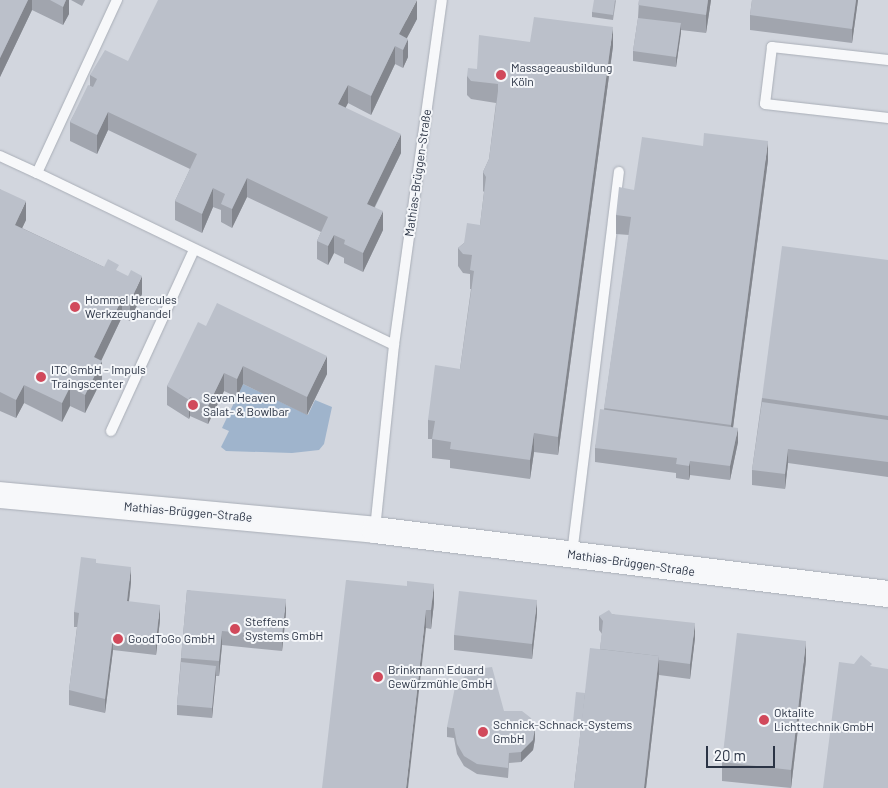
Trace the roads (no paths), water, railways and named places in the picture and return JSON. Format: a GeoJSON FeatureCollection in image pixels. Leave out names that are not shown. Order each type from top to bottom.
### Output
{"type":"FeatureCollection","features":[{"type":"Feature","properties":{"kind":"street","name":"Mathias-Brüggen-Straße"},"geometry":{"type":"LineString","coordinates":[[0,495],[375,530],[888,594]]}},
{"type":"Feature","properties":{"kind":"lane"},"geometry":{"type":"LineString","coordinates":[[38,173],[117,0]]}},
{"type":"Feature","properties":{"kind":"lane","name":"Mathias-Brüggen-Straße"},"geometry":{"type":"LineString","coordinates":[[375,530],[394,345],[442,0]]}},
{"type":"Feature","properties":{"kind":"lane"},"geometry":{"type":"LineString","coordinates":[[888,60],[772,47],[766,104],[888,118]]}},
{"type":"Feature","properties":{"kind":"lane"},"geometry":{"type":"LineString","coordinates":[[0,156],[394,345]]}},
{"type":"Feature","properties":{"kind":"lane"},"geometry":{"type":"LineString","coordinates":[[571,555],[619,172]]}},
{"type":"Feature","properties":{"kind":"lane"},"geometry":{"type":"LineString","coordinates":[[111,431],[194,250]]}},
{"type":"Feature","properties":{"kind":"water"},"geometry":{"type":"Polygon","coordinates":[[[243,384],[308,415],[315,400],[332,407],[324,444],[319,450],[292,453],[226,451],[221,447],[229,431],[222,428],[243,384]]]}},
{"type":"Feature","properties":{"kind":"place","name":"Massageausbildung Köln"},"geometry":{"type":"Point","coordinates":[501,75]}},
{"type":"Feature","properties":{"kind":"place","name":"Hommel Hercules Werkzeughandel"},"geometry":{"type":"Point","coordinates":[75,307]}},
{"type":"Feature","properties":{"kind":"place","name":"ITC GmbH - Impuls Traingscenter"},"geometry":{"type":"Point","coordinates":[41,377]}},
{"type":"Feature","properties":{"kind":"place","name":"Seven Heaven Salat- & Bowlbar"},"geometry":{"type":"Point","coordinates":[193,405]}},
{"type":"Feature","properties":{"kind":"place","name":"Steffens Systems GmbH"},"geometry":{"type":"Point","coordinates":[235,629]}},
{"type":"Feature","properties":{"kind":"place","name":"GoodToGo GmbH"},"geometry":{"type":"Point","coordinates":[118,639]}},
{"type":"Feature","properties":{"kind":"place","name":"Brinkmann Eduard Gewürzmühle GmbH"},"geometry":{"type":"Point","coordinates":[378,677]}},
{"type":"Feature","properties":{"kind":"place","name":"Oktalite Lichttechnik GmbH"},"geometry":{"type":"Point","coordinates":[764,720]}},
{"type":"Feature","properties":{"kind":"place","name":"Schnick-Schnack-Systems GmbH"},"geometry":{"type":"Point","coordinates":[483,732]}}]}
